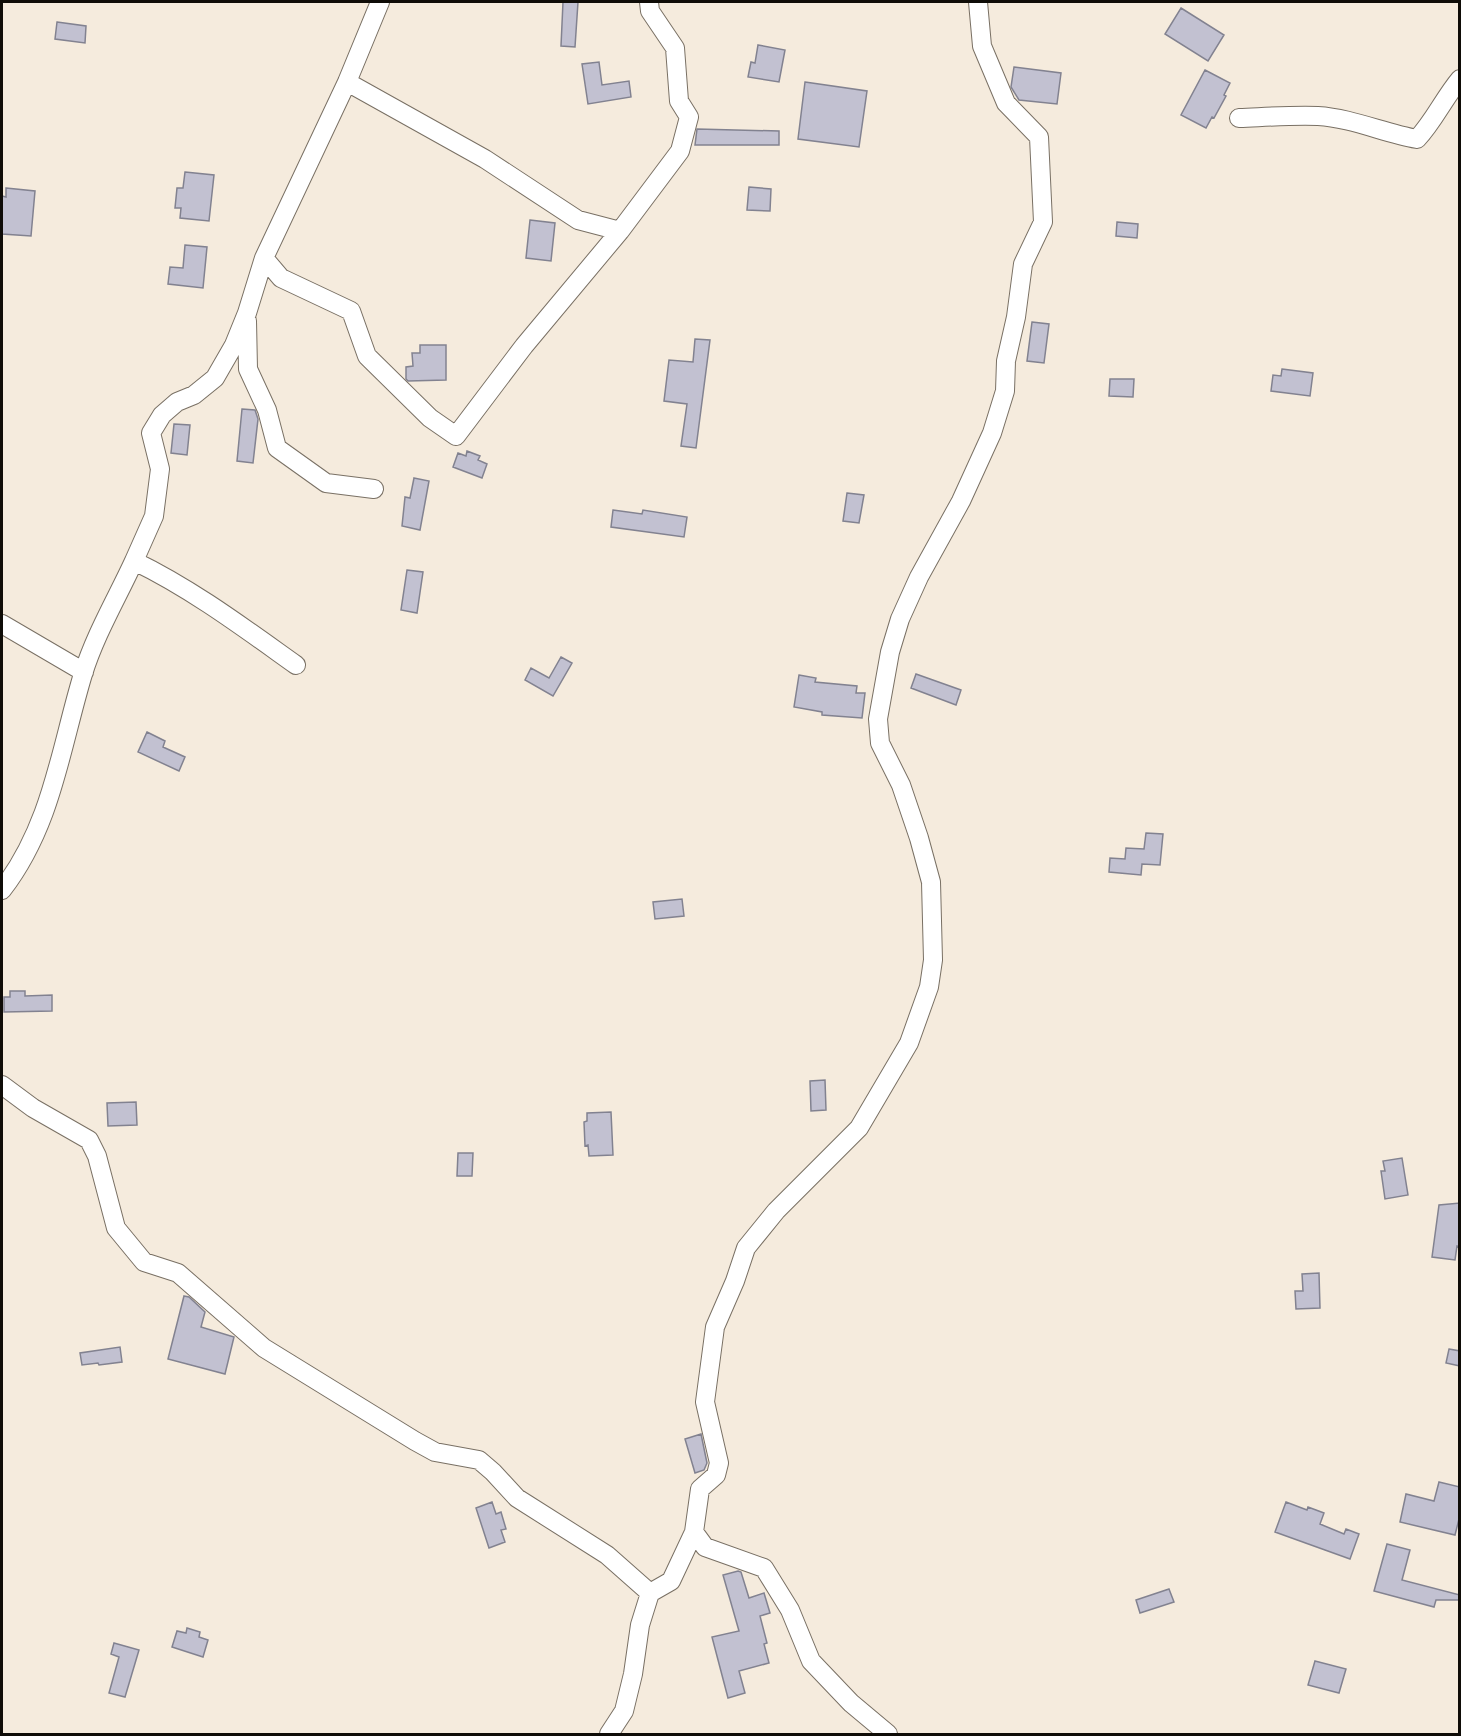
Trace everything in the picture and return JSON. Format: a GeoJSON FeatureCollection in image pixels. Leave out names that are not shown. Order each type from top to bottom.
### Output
{"type":"FeatureCollection","features":[{"type":"Feature","properties":{"kind":"street"},"geometry":{"type":"LineString","coordinates":[[2,890],[20,867],[43,817],[66,745],[84,672],[98,636],[154,516],[160,469],[151,433],[169,408],[177,402],[194,396],[215,378],[234,345],[247,313],[264,258],[347,82],[380,2]]}},
{"type":"Feature","properties":{"kind":"street"},"geometry":{"type":"LineString","coordinates":[[264,258],[281,279],[351,311],[367,356],[430,418],[456,436],[524,346],[620,231],[681,151],[689,117],[679,102],[675,48],[650,11],[649,2]]}},
{"type":"Feature","properties":{"kind":"street"},"geometry":{"type":"LineString","coordinates":[[609,1734],[624,1711],[633,1674],[640,1625],[650,1593],[671,1581],[694,1532],[700,1489],[716,1475],[719,1463],[705,1402],[715,1327],[735,1281],[746,1248],[776,1211],[860,1128],[909,1043],[929,987],[933,960],[931,882],[901,785],[880,742],[878,719],[880,701],[890,652],[900,619],[919,578],[961,501],[992,433],[1005,390],[1006,361],[1016,317],[1023,264],[1043,222],[1039,137],[1006,104],[982,46],[978,2]]}},
{"type":"Feature","properties":{"kind":"street"},"geometry":{"type":"LineString","coordinates":[[1239,118],[1318,116],[1417,138],[1460,79]]}},
{"type":"Feature","properties":{"kind":"street"},"geometry":{"type":"LineString","coordinates":[[347,82],[485,159],[578,220],[620,231]]}},
{"type":"Feature","properties":{"kind":"street"},"geometry":{"type":"LineString","coordinates":[[247,313],[248,369],[267,410],[277,448],[326,483],[374,489]]}},
{"type":"Feature","properties":{"kind":"street"},"geometry":{"type":"LineString","coordinates":[[134,561],[194,595],[296,665]]}},
{"type":"Feature","properties":{"kind":"street"},"geometry":{"type":"LineString","coordinates":[[2,624],[84,672]]}},
{"type":"Feature","properties":{"kind":"street"},"geometry":{"type":"LineString","coordinates":[[2,1084],[33,1108],[89,1140],[97,1156],[116,1228],[144,1262],[178,1273],[264,1348],[415,1441],[435,1452],[479,1460],[517,1498],[607,1554],[650,1593]]}},
{"type":"Feature","properties":{"kind":"street"},"geometry":{"type":"LineString","coordinates":[[694,1532],[705,1547],[764,1568],[790,1610],[811,1661],[851,1703],[888,1734]]}},
{"type":"Feature","properties":{"kind":"building"},"geometry":{"type":"Polygon","coordinates":[[[563,2],[578,2],[575,47],[561,46],[563,2]]]}},
{"type":"Feature","properties":{"kind":"building"},"geometry":{"type":"Polygon","coordinates":[[[1181,8],[1224,35],[1208,61],[1165,34],[1181,8]]]}},
{"type":"Feature","properties":{"kind":"building"},"geometry":{"type":"Polygon","coordinates":[[[57,22],[86,26],[85,43],[55,39],[57,22]]]}},
{"type":"Feature","properties":{"kind":"building"},"geometry":{"type":"Polygon","coordinates":[[[758,45],[785,50],[779,82],[748,77],[751,62],[755,63],[758,45]]]}},
{"type":"Feature","properties":{"kind":"building"},"geometry":{"type":"Polygon","coordinates":[[[599,62],[602,85],[629,81],[631,97],[588,104],[582,64],[599,62]]]}},
{"type":"Feature","properties":{"kind":"building"},"geometry":{"type":"Polygon","coordinates":[[[1014,67],[1061,73],[1057,104],[1019,100],[1011,87],[1014,67]]]}},
{"type":"Feature","properties":{"kind":"building"},"geometry":{"type":"Polygon","coordinates":[[[1205,70],[1230,83],[1224,95],[1226,96],[1206,128],[1181,115],[1205,70]]]}},
{"type":"Feature","properties":{"kind":"building"},"geometry":{"type":"Polygon","coordinates":[[[805,82],[867,91],[859,147],[798,139],[805,82]]]}},
{"type":"Feature","properties":{"kind":"building"},"geometry":{"type":"Polygon","coordinates":[[[697,129],[779,131],[779,145],[695,145],[697,129]]]}},
{"type":"Feature","properties":{"kind":"building"},"geometry":{"type":"Polygon","coordinates":[[[185,172],[214,175],[209,221],[180,218],[181,208],[175,208],[177,188],[183,188],[185,172]]]}},
{"type":"Feature","properties":{"kind":"building"},"geometry":{"type":"Polygon","coordinates":[[[749,187],[771,189],[770,211],[747,210],[749,187]]]}},
{"type":"Feature","properties":{"kind":"building"},"geometry":{"type":"Polygon","coordinates":[[[6,188],[35,191],[31,236],[2,234],[2,196],[6,197],[6,188]]]}},
{"type":"Feature","properties":{"kind":"building"},"geometry":{"type":"Polygon","coordinates":[[[530,220],[555,223],[551,261],[526,258],[530,220]]]}},
{"type":"Feature","properties":{"kind":"building"},"geometry":{"type":"Polygon","coordinates":[[[1117,222],[1138,224],[1137,238],[1116,236],[1117,222]]]}},
{"type":"Feature","properties":{"kind":"building"},"geometry":{"type":"Polygon","coordinates":[[[185,245],[207,247],[203,288],[168,284],[170,267],[183,268],[185,245]]]}},
{"type":"Feature","properties":{"kind":"building"},"geometry":{"type":"Polygon","coordinates":[[[1032,322],[1049,324],[1044,363],[1027,361],[1032,322]]]}},
{"type":"Feature","properties":{"kind":"building"},"geometry":{"type":"Polygon","coordinates":[[[695,339],[710,340],[696,448],[681,446],[687,404],[664,401],[669,360],[693,362],[695,339]]]}},
{"type":"Feature","properties":{"kind":"building"},"geometry":{"type":"Polygon","coordinates":[[[420,345],[446,345],[446,380],[408,381],[406,379],[406,367],[413,366],[412,353],[420,353],[420,345]]]}},
{"type":"Feature","properties":{"kind":"building"},"geometry":{"type":"Polygon","coordinates":[[[1282,369],[1313,373],[1310,396],[1271,391],[1273,375],[1281,376],[1282,369]]]}},
{"type":"Feature","properties":{"kind":"building"},"geometry":{"type":"Polygon","coordinates":[[[1110,379],[1134,379],[1133,397],[1109,396],[1110,379]]]}},
{"type":"Feature","properties":{"kind":"building"},"geometry":{"type":"Polygon","coordinates":[[[242,409],[255,410],[258,419],[253,463],[237,461],[242,409]]]}},
{"type":"Feature","properties":{"kind":"building"},"geometry":{"type":"Polygon","coordinates":[[[174,424],[190,425],[187,455],[171,453],[174,424]]]}},
{"type":"Feature","properties":{"kind":"building"},"geometry":{"type":"Polygon","coordinates":[[[467,451],[480,456],[478,460],[487,464],[482,478],[453,467],[458,453],[466,456],[467,451]]]}},
{"type":"Feature","properties":{"kind":"building"},"geometry":{"type":"Polygon","coordinates":[[[414,478],[429,481],[420,530],[402,526],[405,497],[410,498],[414,478]]]}},
{"type":"Feature","properties":{"kind":"building"},"geometry":{"type":"Polygon","coordinates":[[[847,493],[864,495],[859,523],[843,521],[847,493]]]}},
{"type":"Feature","properties":{"kind":"building"},"geometry":{"type":"Polygon","coordinates":[[[613,510],[642,514],[643,510],[687,517],[684,537],[611,527],[613,510]]]}},
{"type":"Feature","properties":{"kind":"building"},"geometry":{"type":"Polygon","coordinates":[[[407,570],[423,572],[417,613],[401,610],[407,570]]]}},
{"type":"Feature","properties":{"kind":"building"},"geometry":{"type":"Polygon","coordinates":[[[561,657],[572,663],[553,696],[525,680],[531,668],[549,678],[561,657]]]}},
{"type":"Feature","properties":{"kind":"building"},"geometry":{"type":"Polygon","coordinates":[[[916,674],[961,690],[956,705],[911,688],[916,674]]]}},
{"type":"Feature","properties":{"kind":"building"},"geometry":{"type":"Polygon","coordinates":[[[799,675],[816,678],[815,682],[857,686],[856,693],[865,693],[862,718],[822,715],[822,712],[794,707],[799,675]]]}},
{"type":"Feature","properties":{"kind":"building"},"geometry":{"type":"Polygon","coordinates":[[[147,732],[165,741],[163,747],[185,757],[179,771],[138,752],[147,732]]]}},
{"type":"Feature","properties":{"kind":"building"},"geometry":{"type":"Polygon","coordinates":[[[1146,833],[1163,834],[1160,865],[1142,864],[1141,875],[1109,872],[1110,858],[1125,859],[1126,848],[1144,849],[1146,833]]]}},
{"type":"Feature","properties":{"kind":"building"},"geometry":{"type":"Polygon","coordinates":[[[682,899],[684,916],[655,919],[653,902],[682,899]]]}},
{"type":"Feature","properties":{"kind":"building"},"geometry":{"type":"Polygon","coordinates":[[[10,991],[25,991],[25,996],[52,995],[52,1011],[4,1012],[4,997],[10,997],[10,991]]]}},
{"type":"Feature","properties":{"kind":"building"},"geometry":{"type":"Polygon","coordinates":[[[825,1080],[826,1110],[811,1111],[810,1081],[825,1080]]]}},
{"type":"Feature","properties":{"kind":"building"},"geometry":{"type":"Polygon","coordinates":[[[136,1102],[137,1125],[108,1126],[107,1103],[136,1102]]]}},
{"type":"Feature","properties":{"kind":"building"},"geometry":{"type":"Polygon","coordinates":[[[611,1112],[613,1155],[589,1156],[588,1145],[585,1146],[584,1122],[587,1121],[587,1113],[611,1112]]]}},
{"type":"Feature","properties":{"kind":"building"},"geometry":{"type":"Polygon","coordinates":[[[458,1153],[473,1153],[472,1176],[457,1176],[458,1153]]]}},
{"type":"Feature","properties":{"kind":"building"},"geometry":{"type":"Polygon","coordinates":[[[1402,1158],[1408,1195],[1385,1199],[1381,1171],[1385,1171],[1383,1161],[1402,1158]]]}},
{"type":"Feature","properties":{"kind":"building"},"geometry":{"type":"Polygon","coordinates":[[[1460,1203],[1460,1247],[1457,1246],[1455,1260],[1432,1257],[1439,1205],[1460,1203]]]}},
{"type":"Feature","properties":{"kind":"building"},"geometry":{"type":"Polygon","coordinates":[[[1319,1273],[1320,1308],[1296,1309],[1295,1291],[1303,1291],[1302,1274],[1319,1273]]]}},
{"type":"Feature","properties":{"kind":"building"},"geometry":{"type":"Polygon","coordinates":[[[184,1296],[189,1297],[205,1312],[201,1327],[234,1337],[225,1374],[168,1359],[184,1296]]]}},
{"type":"Feature","properties":{"kind":"building"},"geometry":{"type":"Polygon","coordinates":[[[120,1347],[122,1362],[82,1365],[80,1353],[120,1347]]]}},
{"type":"Feature","properties":{"kind":"building"},"geometry":{"type":"Polygon","coordinates":[[[1449,1349],[1460,1351],[1460,1366],[1446,1363],[1449,1349]]]}},
{"type":"Feature","properties":{"kind":"building"},"geometry":{"type":"Polygon","coordinates":[[[701,1434],[707,1463],[704,1470],[695,1473],[685,1439],[701,1434]]]}},
{"type":"Feature","properties":{"kind":"building"},"geometry":{"type":"Polygon","coordinates":[[[1439,1482],[1460,1487],[1460,1515],[1455,1535],[1400,1522],[1406,1494],[1434,1501],[1439,1482]]]}},
{"type":"Feature","properties":{"kind":"building"},"geometry":{"type":"Polygon","coordinates":[[[492,1502],[496,1514],[501,1512],[506,1529],[501,1530],[505,1542],[489,1548],[476,1508],[492,1502]]]}},
{"type":"Feature","properties":{"kind":"building"},"geometry":{"type":"Polygon","coordinates":[[[1286,1502],[1307,1510],[1308,1507],[1324,1513],[1320,1524],[1344,1534],[1346,1529],[1359,1534],[1350,1559],[1275,1532],[1286,1502]]]}},
{"type":"Feature","properties":{"kind":"building"},"geometry":{"type":"Polygon","coordinates":[[[1387,1544],[1410,1550],[1402,1580],[1460,1595],[1460,1600],[1436,1600],[1434,1607],[1374,1591],[1387,1544]]]}},
{"type":"Feature","properties":{"kind":"building"},"geometry":{"type":"Polygon","coordinates":[[[741,1572],[749,1598],[764,1593],[770,1613],[760,1616],[769,1663],[739,1671],[745,1693],[728,1698],[712,1637],[739,1631],[723,1575],[741,1572]]]}},
{"type":"Feature","properties":{"kind":"building"},"geometry":{"type":"Polygon","coordinates":[[[1169,1589],[1174,1602],[1140,1613],[1136,1600],[1169,1589]]]}},
{"type":"Feature","properties":{"kind":"building"},"geometry":{"type":"Polygon","coordinates":[[[187,1628],[200,1632],[199,1637],[208,1640],[203,1657],[172,1647],[177,1631],[186,1633],[187,1628]]]}},
{"type":"Feature","properties":{"kind":"building"},"geometry":{"type":"Polygon","coordinates":[[[114,1643],[139,1650],[125,1697],[109,1693],[119,1657],[111,1654],[114,1643]]]}},
{"type":"Feature","properties":{"kind":"building"},"geometry":{"type":"Polygon","coordinates":[[[1315,1661],[1346,1669],[1339,1693],[1308,1685],[1315,1661]]]}}]}
